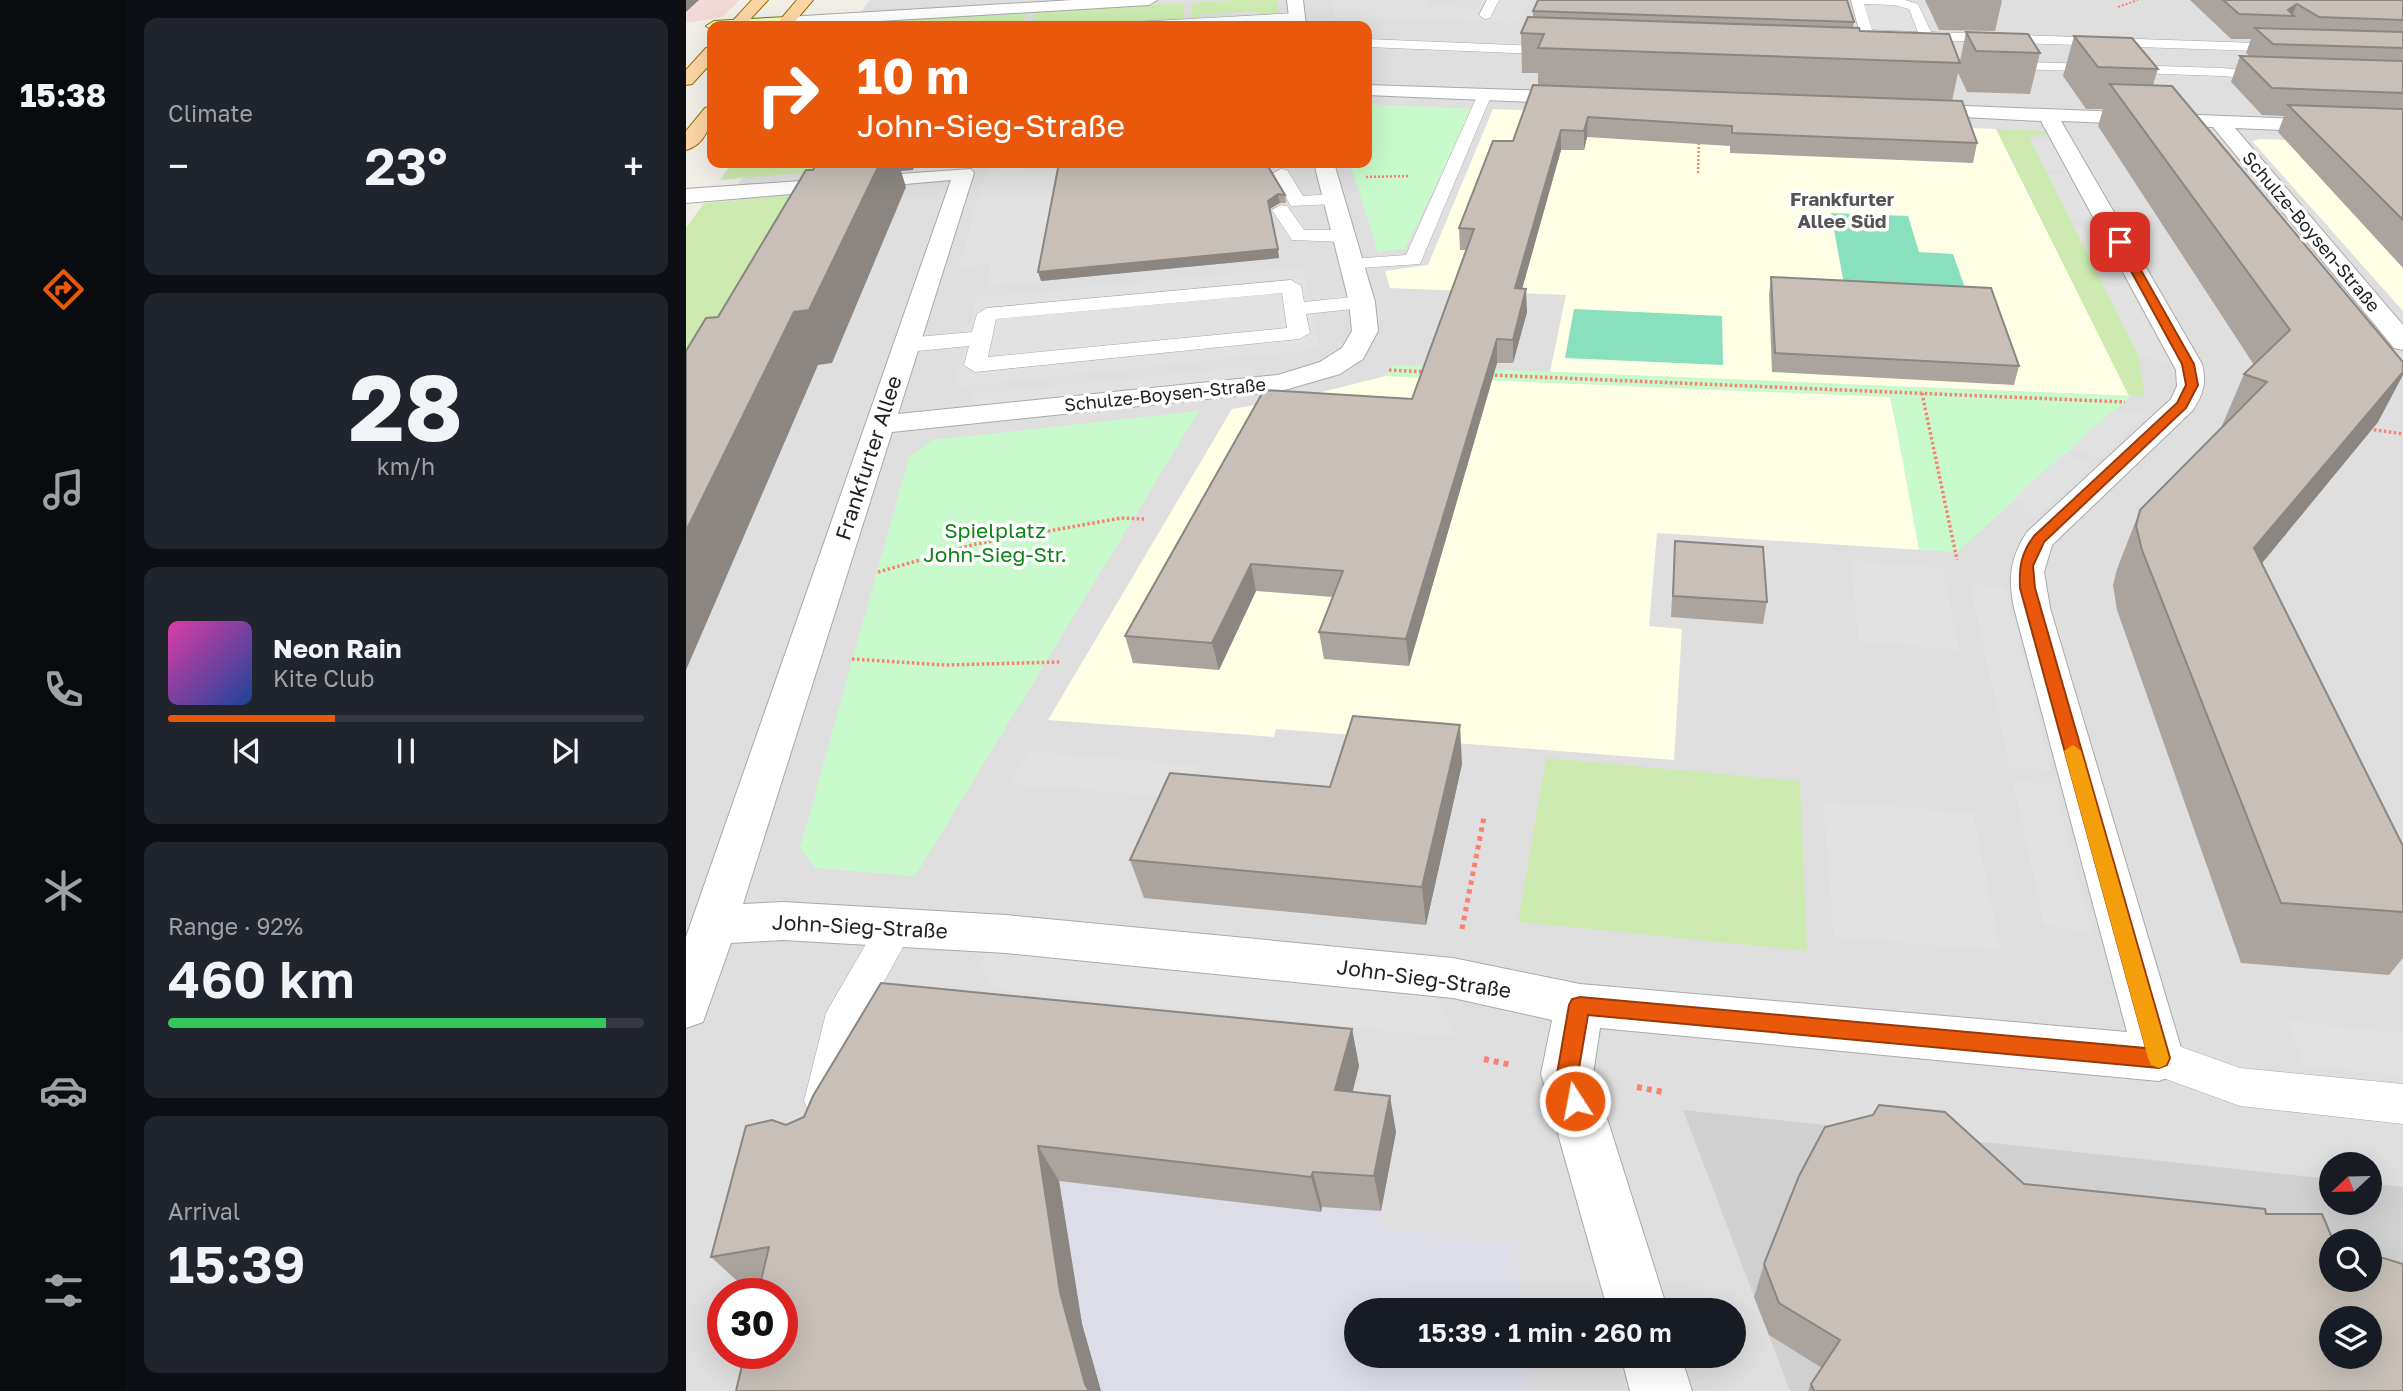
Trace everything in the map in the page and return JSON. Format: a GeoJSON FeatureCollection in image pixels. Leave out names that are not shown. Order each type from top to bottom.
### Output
{"type":"FeatureCollection","features":[{"type":"Feature","properties":{"kind":"main road"},"geometry":{"type":"LineString","coordinates":[[741,21],[761,0]]}},
{"type":"Feature","properties":{"kind":"main road"},"geometry":{"type":"LineString","coordinates":[[787,21],[804,0]]}},
{"type":"Feature","properties":{"kind":"main road"},"geometry":{"type":"LineString","coordinates":[[686,80],[707,57]]}},
{"type":"Feature","properties":{"kind":"main road"},"geometry":{"type":"LineString","coordinates":[[686,144],[707,118]]}},
{"type":"Feature","properties":{"kind":"street"},"geometry":{"type":"LineString","coordinates":[[830,21],[1149,0]]}},
{"type":"Feature","properties":{"kind":"street"},"geometry":{"type":"LineString","coordinates":[[1296,0],[1297,21]]}},
{"type":"Feature","properties":{"kind":"street"},"geometry":{"type":"LineString","coordinates":[[1372,90],[1595,98]]}},
{"type":"Feature","properties":{"kind":"street","name":"Schulze-Boysen-Straße"},"geometry":{"type":"LineString","coordinates":[[1901,110],[2403,129]]}},
{"type":"Feature","properties":{"kind":"street"},"geometry":{"type":"LineString","coordinates":[[2048,116],[2188,364],[2192,385],[2182,405],[2039,539],[2031,550],[2026,566],[2032,608],[2159,1058]]}},
{"type":"Feature","properties":{"kind":"street","name":"Schulze-Boysen-Straße"},"geometry":{"type":"LineString","coordinates":[[2219,122],[2403,342]]}},
{"type":"Feature","properties":{"kind":"street","name":"Frankfurter Allee"},"geometry":{"type":"LineString","coordinates":[[686,196],[964,173],[686,1007]]}},
{"type":"Feature","properties":{"kind":"street","name":"Schulze-Boysen-Straße"},"geometry":{"type":"LineString","coordinates":[[879,425],[1281,383],[1330,368],[1353,353],[1365,331],[1362,302],[1329,181]]}},
{"type":"Feature","properties":{"kind":"street","name":"John-Sieg-Straße"},"geometry":{"type":"LineString","coordinates":[[714,925],[783,921],[1006,934],[1453,978],[1580,1005],[2159,1058]]}},
{"type":"Feature","properties":{"kind":"street"},"geometry":{"type":"LineString","coordinates":[[1580,1005],[1567,1074],[1633,1298]]}},
{"type":"Feature","properties":{"kind":"street"},"geometry":{"type":"LineString","coordinates":[[1654,1368],[1661,1391]]}},
{"type":"Feature","properties":{"kind":"lane"},"geometry":{"type":"LineString","coordinates":[[1485,15],[1493,0]]}},
{"type":"Feature","properties":{"kind":"lane"},"geometry":{"type":"LineString","coordinates":[[1857,0],[1867,34],[2305,48],[2288,33]]}},
{"type":"Feature","properties":{"kind":"lane"},"geometry":{"type":"LineString","coordinates":[[1865,0],[1895,1],[1914,7],[1926,36]]}},
{"type":"Feature","properties":{"kind":"lane"},"geometry":{"type":"LineString","coordinates":[[1372,43],[1576,51]]}},
{"type":"Feature","properties":{"kind":"lane"},"geometry":{"type":"LineString","coordinates":[[1985,65],[2222,72],[2288,78]]}},
{"type":"Feature","properties":{"kind":"lane"},"geometry":{"type":"LineString","coordinates":[[1352,265],[1413,260],[1485,94]]}},
{"type":"Feature","properties":{"kind":"lane"},"geometry":{"type":"LineString","coordinates":[[1281,174],[1297,202],[1329,181]]}},
{"type":"Feature","properties":{"kind":"lane"},"geometry":{"type":"LineString","coordinates":[[1281,211],[1300,236],[1344,236]]}},
{"type":"Feature","properties":{"kind":"lane"},"geometry":{"type":"LineString","coordinates":[[1291,286],[1295,309],[1299,333],[975,365],[987,314],[1291,286]]}},
{"type":"Feature","properties":{"kind":"lane"},"geometry":{"type":"LineString","coordinates":[[1295,309],[1362,302]]}},
{"type":"Feature","properties":{"kind":"lane"},"geometry":{"type":"LineString","coordinates":[[906,345],[981,338]]}},
{"type":"Feature","properties":{"kind":"lane"},"geometry":{"type":"LineString","coordinates":[[816,1137],[846,1013],[894,929]]}},
{"type":"Feature","properties":{"kind":"lane"},"geometry":{"type":"LineString","coordinates":[[2159,1058],[2240,1087],[2403,1104]]}},
{"type":"Feature","properties":{"kind":"path"},"geometry":{"type":"LineString","coordinates":[[1698,173],[1699,138]]}},
{"type":"Feature","properties":{"kind":"path"},"geometry":{"type":"LineString","coordinates":[[1329,181],[1449,176]]}},
{"type":"Feature","properties":{"kind":"path"},"geometry":{"type":"LineString","coordinates":[[1330,368],[1426,372]]}},
{"type":"Feature","properties":{"kind":"path"},"geometry":{"type":"LineString","coordinates":[[1481,374],[2182,405]]}},
{"type":"Feature","properties":{"kind":"path"},"geometry":{"type":"LineString","coordinates":[[1922,393],[1957,560]]}},
{"type":"Feature","properties":{"kind":"path"},"geometry":{"type":"LineString","coordinates":[[2361,428],[2403,434]]}},
{"type":"Feature","properties":{"kind":"path"},"geometry":{"type":"LineString","coordinates":[[829,578],[894,569],[976,544],[1057,528],[1121,518],[1144,519]]}},
{"type":"Feature","properties":{"kind":"path"},"geometry":{"type":"LineString","coordinates":[[799,666],[869,657],[942,665],[1031,660],[1060,662]]}},
{"type":"Feature","properties":{"kind":"path"},"geometry":{"type":"LineString","coordinates":[[1453,978],[1484,817]]}},
{"type":"Feature","properties":{"kind":"path"},"geometry":{"type":"LineString","coordinates":[[1484,1059],[1511,1065]]}},
{"type":"Feature","properties":{"kind":"path"},"geometry":{"type":"LineString","coordinates":[[1637,1087],[1663,1092]]}},
{"type":"Feature","properties":{"kind":"shaded area"},"geometry":{"type":"Polygon","coordinates":[[[686,0],[740,0],[722,17],[686,23],[686,0]]]}},
{"type":"Feature","properties":{"kind":"shaded area"},"geometry":{"type":"Polygon","coordinates":[[[870,0],[2403,0],[2403,1391],[686,1391],[686,257],[749,168],[1372,168],[1372,21],[855,21],[870,0]]]}},
{"type":"Feature","properties":{"kind":"shaded area"},"geometry":{"type":"Polygon","coordinates":[[[1333,0],[1430,0],[1426,6],[1479,7],[1483,0],[1529,0],[1518,23],[1334,17],[1333,0]]]}},
{"type":"Feature","properties":{"kind":"shaded area"},"geometry":{"type":"Polygon","coordinates":[[[1853,6],[1936,8],[1942,19],[1927,20],[1937,43],[1861,41],[1853,6]]]}},
{"type":"Feature","properties":{"kind":"shaded area"},"geometry":{"type":"Polygon","coordinates":[[[1493,109],[1996,129],[2129,396],[1550,372],[1566,295],[1390,288],[1385,271],[1428,265],[1493,109]]]}},
{"type":"Feature","properties":{"kind":"shaded area"},"geometry":{"type":"Polygon","coordinates":[[[2260,139],[2403,144],[2403,311],[2252,141],[2260,139]]]}},
{"type":"Feature","properties":{"kind":"shaded area"},"geometry":{"type":"Polygon","coordinates":[[[2031,141],[2052,142],[2067,170],[2045,169],[2031,141]]]}},
{"type":"Feature","properties":{"kind":"shaded area"},"geometry":{"type":"Polygon","coordinates":[[[1027,168],[1026,173],[1060,171],[1038,282],[986,287],[991,264],[959,267],[987,169],[1027,168]]]}},
{"type":"Feature","properties":{"kind":"shaded area"},"geometry":{"type":"Polygon","coordinates":[[[2047,173],[2069,174],[2095,222],[2071,221],[2047,173]]]}},
{"type":"Feature","properties":{"kind":"shaded area"},"geometry":{"type":"Polygon","coordinates":[[[2073,226],[2097,227],[2127,283],[2102,281],[2073,226]]]}},
{"type":"Feature","properties":{"kind":"shaded area"},"geometry":{"type":"Polygon","coordinates":[[[1303,267],[1320,349],[955,387],[977,297],[1303,267]]]}},
{"type":"Feature","properties":{"kind":"shaded area"},"geometry":{"type":"Polygon","coordinates":[[[2104,286],[2130,288],[2169,363],[2138,355],[2104,286]]]}},
{"type":"Feature","properties":{"kind":"shaded area"},"geometry":{"type":"Polygon","coordinates":[[[1254,366],[1255,379],[969,408],[973,394],[1254,366]]]}},
{"type":"Feature","properties":{"kind":"shaded area"},"geometry":{"type":"Polygon","coordinates":[[[1386,376],[1890,396],[1921,550],[1657,533],[1649,626],[1682,629],[1674,760],[1276,729],[1274,737],[1048,720],[1232,409],[1302,397],[1386,376]]]}},
{"type":"Feature","properties":{"kind":"shaded area"},"geometry":{"type":"Polygon","coordinates":[[[2112,411],[2131,411],[2146,416],[2099,459],[2071,448],[2112,411]]]}},
{"type":"Feature","properties":{"kind":"shaded area"},"geometry":{"type":"Polygon","coordinates":[[[2064,453],[2093,464],[2034,519],[2016,497],[2064,453]]]}},
{"type":"Feature","properties":{"kind":"shaded area"},"geometry":{"type":"Polygon","coordinates":[[[1851,560],[1943,568],[1959,650],[1859,642],[1851,560]]]}},
{"type":"Feature","properties":{"kind":"shaded area"},"geometry":{"type":"Polygon","coordinates":[[[1970,585],[2005,586],[2051,770],[2010,767],[1970,585]]]}},
{"type":"Feature","properties":{"kind":"shaded area"},"geometry":{"type":"Polygon","coordinates":[[[1029,751],[1198,765],[1185,798],[1010,784],[1029,751]]]}},
{"type":"Feature","properties":{"kind":"shaded area"},"geometry":{"type":"Polygon","coordinates":[[[2013,781],[2054,784],[2092,934],[2044,924],[2013,781]]]}},
{"type":"Feature","properties":{"kind":"shaded area"},"geometry":{"type":"Polygon","coordinates":[[[1823,801],[1973,813],[2001,951],[1834,937],[1823,801]]]}},
{"type":"Feature","properties":{"kind":"shaded area"},"geometry":{"type":"Polygon","coordinates":[[[988,948],[1437,995],[1457,1038],[993,989],[980,967],[988,948]]]}},
{"type":"Feature","properties":{"kind":"shaded area"},"geometry":{"type":"Polygon","coordinates":[[[2287,1021],[2403,1033],[2403,1075],[2304,1066],[2287,1021]]]}},
{"type":"Feature","properties":{"kind":"shaded area"},"geometry":{"type":"Polygon","coordinates":[[[1683,1110],[2319,1178],[2319,1215],[2382,1215],[2382,1184],[2403,1187],[2403,1391],[1790,1391],[1683,1110]]]}},
{"type":"Feature","properties":{"kind":"shaded area"},"geometry":{"type":"Polygon","coordinates":[[[1044,1179],[1321,1211],[1322,1207],[1381,1211],[1380,1227],[1515,1244],[1521,1298],[1344,1298],[1344,1368],[1530,1368],[1533,1391],[1101,1391],[1082,1324],[1069,1245],[1044,1179]]]}},
{"type":"Feature","properties":{"kind":"green space"},"geometry":{"type":"Polygon","coordinates":[[[1277,0],[1278,14],[1260,15],[1260,11],[1202,14],[1202,19],[1192,19],[1191,3],[1277,0]]]}},
{"type":"Feature","properties":{"kind":"green space"},"geometry":{"type":"Polygon","coordinates":[[[1184,3],[1184,20],[1032,21],[1034,12],[1184,3]]]}},
{"type":"Feature","properties":{"kind":"green space"},"geometry":{"type":"Polygon","coordinates":[[[1027,12],[1024,21],[882,21],[1027,12]]]}},
{"type":"Feature","properties":{"kind":"green space"},"geometry":{"type":"Polygon","coordinates":[[[1372,104],[1473,109],[1405,249],[1378,252],[1352,168],[1372,168],[1372,104]]]}},
{"type":"Feature","properties":{"kind":"green space"},"geometry":{"type":"Polygon","coordinates":[[[1996,129],[2046,131],[2048,134],[2029,136],[2138,355],[2145,395],[2129,396],[1996,129]]]}},
{"type":"Feature","properties":{"kind":"green space"},"geometry":{"type":"Polygon","coordinates":[[[728,168],[862,168],[720,180],[728,168]]]}},
{"type":"Feature","properties":{"kind":"green space"},"geometry":{"type":"Polygon","coordinates":[[[862,189],[864,203],[900,211],[823,217],[686,453],[686,228],[704,203],[862,189]]]}},
{"type":"Feature","properties":{"kind":"green space"},"geometry":{"type":"Polygon","coordinates":[[[1831,213],[1908,216],[1919,252],[1953,254],[1965,288],[1844,284],[1831,213]]]}},
{"type":"Feature","properties":{"kind":"green space"},"geometry":{"type":"Polygon","coordinates":[[[1574,309],[1722,316],[1723,365],[1565,358],[1574,309]]]}},
{"type":"Feature","properties":{"kind":"green space"},"geometry":{"type":"Polygon","coordinates":[[[1392,365],[2131,396],[1957,552],[1919,550],[1891,397],[1386,376],[1392,365]]]}},
{"type":"Feature","properties":{"kind":"green space","name":"Spielplatz John-Sieg-Str."},"geometry":{"type":"Polygon","coordinates":[[[1199,411],[915,876],[815,868],[800,848],[909,457],[932,440],[1199,411]]]}},
{"type":"Feature","properties":{"kind":"green space"},"geometry":{"type":"Polygon","coordinates":[[[1546,758],[1800,781],[1807,951],[1518,922],[1546,758]]]}},
{"type":"Feature","properties":{"kind":"building"},"geometry":{"type":"Polygon","coordinates":[[[1538,0],[1847,0],[1854,22],[1533,11],[1538,0]]]}},
{"type":"Feature","properties":{"kind":"building"},"geometry":{"type":"Polygon","coordinates":[[[2223,0],[2403,0],[2403,20],[2319,17],[2297,4],[2288,10],[2294,16],[2239,14],[2223,0]]]}},
{"type":"Feature","properties":{"kind":"building"},"geometry":{"type":"Polygon","coordinates":[[[1528,17],[1859,28],[1860,31],[1949,34],[1960,63],[1538,48],[1544,34],[1521,33],[1528,17]]]}},
{"type":"Feature","properties":{"kind":"building"},"geometry":{"type":"Polygon","coordinates":[[[2255,28],[2403,32],[2403,48],[2273,44],[2255,28]]]}},
{"type":"Feature","properties":{"kind":"building"},"geometry":{"type":"Polygon","coordinates":[[[1966,32],[2028,34],[2040,53],[1976,51],[1966,32]]]}},
{"type":"Feature","properties":{"kind":"building"},"geometry":{"type":"Polygon","coordinates":[[[2074,36],[2132,38],[2158,69],[2098,67],[2074,36]]]}},
{"type":"Feature","properties":{"kind":"building"},"geometry":{"type":"Polygon","coordinates":[[[2240,56],[2403,61],[2403,93],[2272,88],[2240,56]]]}},
{"type":"Feature","properties":{"kind":"building"},"geometry":{"type":"Polygon","coordinates":[[[2110,84],[2172,86],[2403,362],[2403,372],[2254,548],[2403,846],[2403,912],[2281,903],[2142,550],[2136,526],[2140,510],[2267,382],[2244,374],[2290,330],[2110,84]]]}},
{"type":"Feature","properties":{"kind":"building"},"geometry":{"type":"Polygon","coordinates":[[[1533,85],[1962,101],[1977,143],[1732,133],[1732,126],[1588,117],[1584,131],[1561,130],[1515,288],[1526,289],[1513,340],[1497,339],[1406,639],[1319,632],[1343,571],[1251,564],[1212,643],[1125,636],[1264,390],[1412,399],[1474,229],[1459,228],[1493,141],[1513,141],[1533,85]]]}},
{"type":"Feature","properties":{"kind":"building"},"geometry":{"type":"Polygon","coordinates":[[[2288,105],[2403,109],[2403,220],[2288,105]]]}},
{"type":"Feature","properties":{"kind":"building"},"geometry":{"type":"Polygon","coordinates":[[[878,168],[809,310],[794,312],[686,531],[686,351],[706,318],[718,317],[806,170],[878,168]]]}},
{"type":"Feature","properties":{"kind":"building"},"geometry":{"type":"Polygon","coordinates":[[[1058,168],[1269,168],[1285,195],[1278,194],[1268,201],[1278,249],[1038,272],[1058,168]]]}},
{"type":"Feature","properties":{"kind":"building"},"geometry":{"type":"Polygon","coordinates":[[[1771,277],[1991,288],[2019,366],[1775,353],[1771,277]]]}},
{"type":"Feature","properties":{"kind":"building"},"geometry":{"type":"Polygon","coordinates":[[[1675,541],[1763,547],[1767,602],[1673,596],[1675,541]]]}},
{"type":"Feature","properties":{"kind":"building"},"geometry":{"type":"Polygon","coordinates":[[[1353,716],[1460,725],[1422,887],[1130,860],[1170,773],[1330,787],[1353,716]]]}},
{"type":"Feature","properties":{"kind":"building"},"geometry":{"type":"Polygon","coordinates":[[[881,983],[1352,1029],[1335,1090],[1390,1096],[1374,1176],[1313,1172],[1311,1177],[1038,1146],[1060,1292],[1089,1391],[736,1391],[741,1369],[798,1369],[798,1278],[762,1278],[769,1247],[711,1257],[746,1126],[772,1120],[786,1125],[804,1117],[813,1096],[881,983]]]}},
{"type":"Feature","properties":{"kind":"building"},"geometry":{"type":"Polygon","coordinates":[[[1879,1105],[1945,1112],[2024,1184],[2265,1209],[2266,1214],[2322,1215],[2328,1229],[2319,1229],[2319,1292],[2382,1292],[2382,1258],[2403,1264],[2403,1391],[1814,1391],[1811,1384],[1840,1340],[1779,1303],[1764,1264],[1799,1176],[1825,1127],[1873,1115],[1879,1105]]]}},
{"type":"Feature","properties":{"kind":"slow traffic"},"geometry":{"type":"LineString","coordinates":[[2073,751],[2159,1058]]}},
{"type":"Feature","properties":{"kind":"district","name":"Frankfurter Allee Süd"},"geometry":{"type":"Point","coordinates":[1842,210]}},
{"type":"Feature","properties":{"kind":"route"},"geometry":{"type":"LineString","coordinates":[[1575,1101],[1567,1074],[1580,1005],[2159,1058],[2027,588],[2026,566],[2031,550],[2039,539],[2182,405],[2189,396],[2192,385],[2188,364],[2120,242]]}}]}
